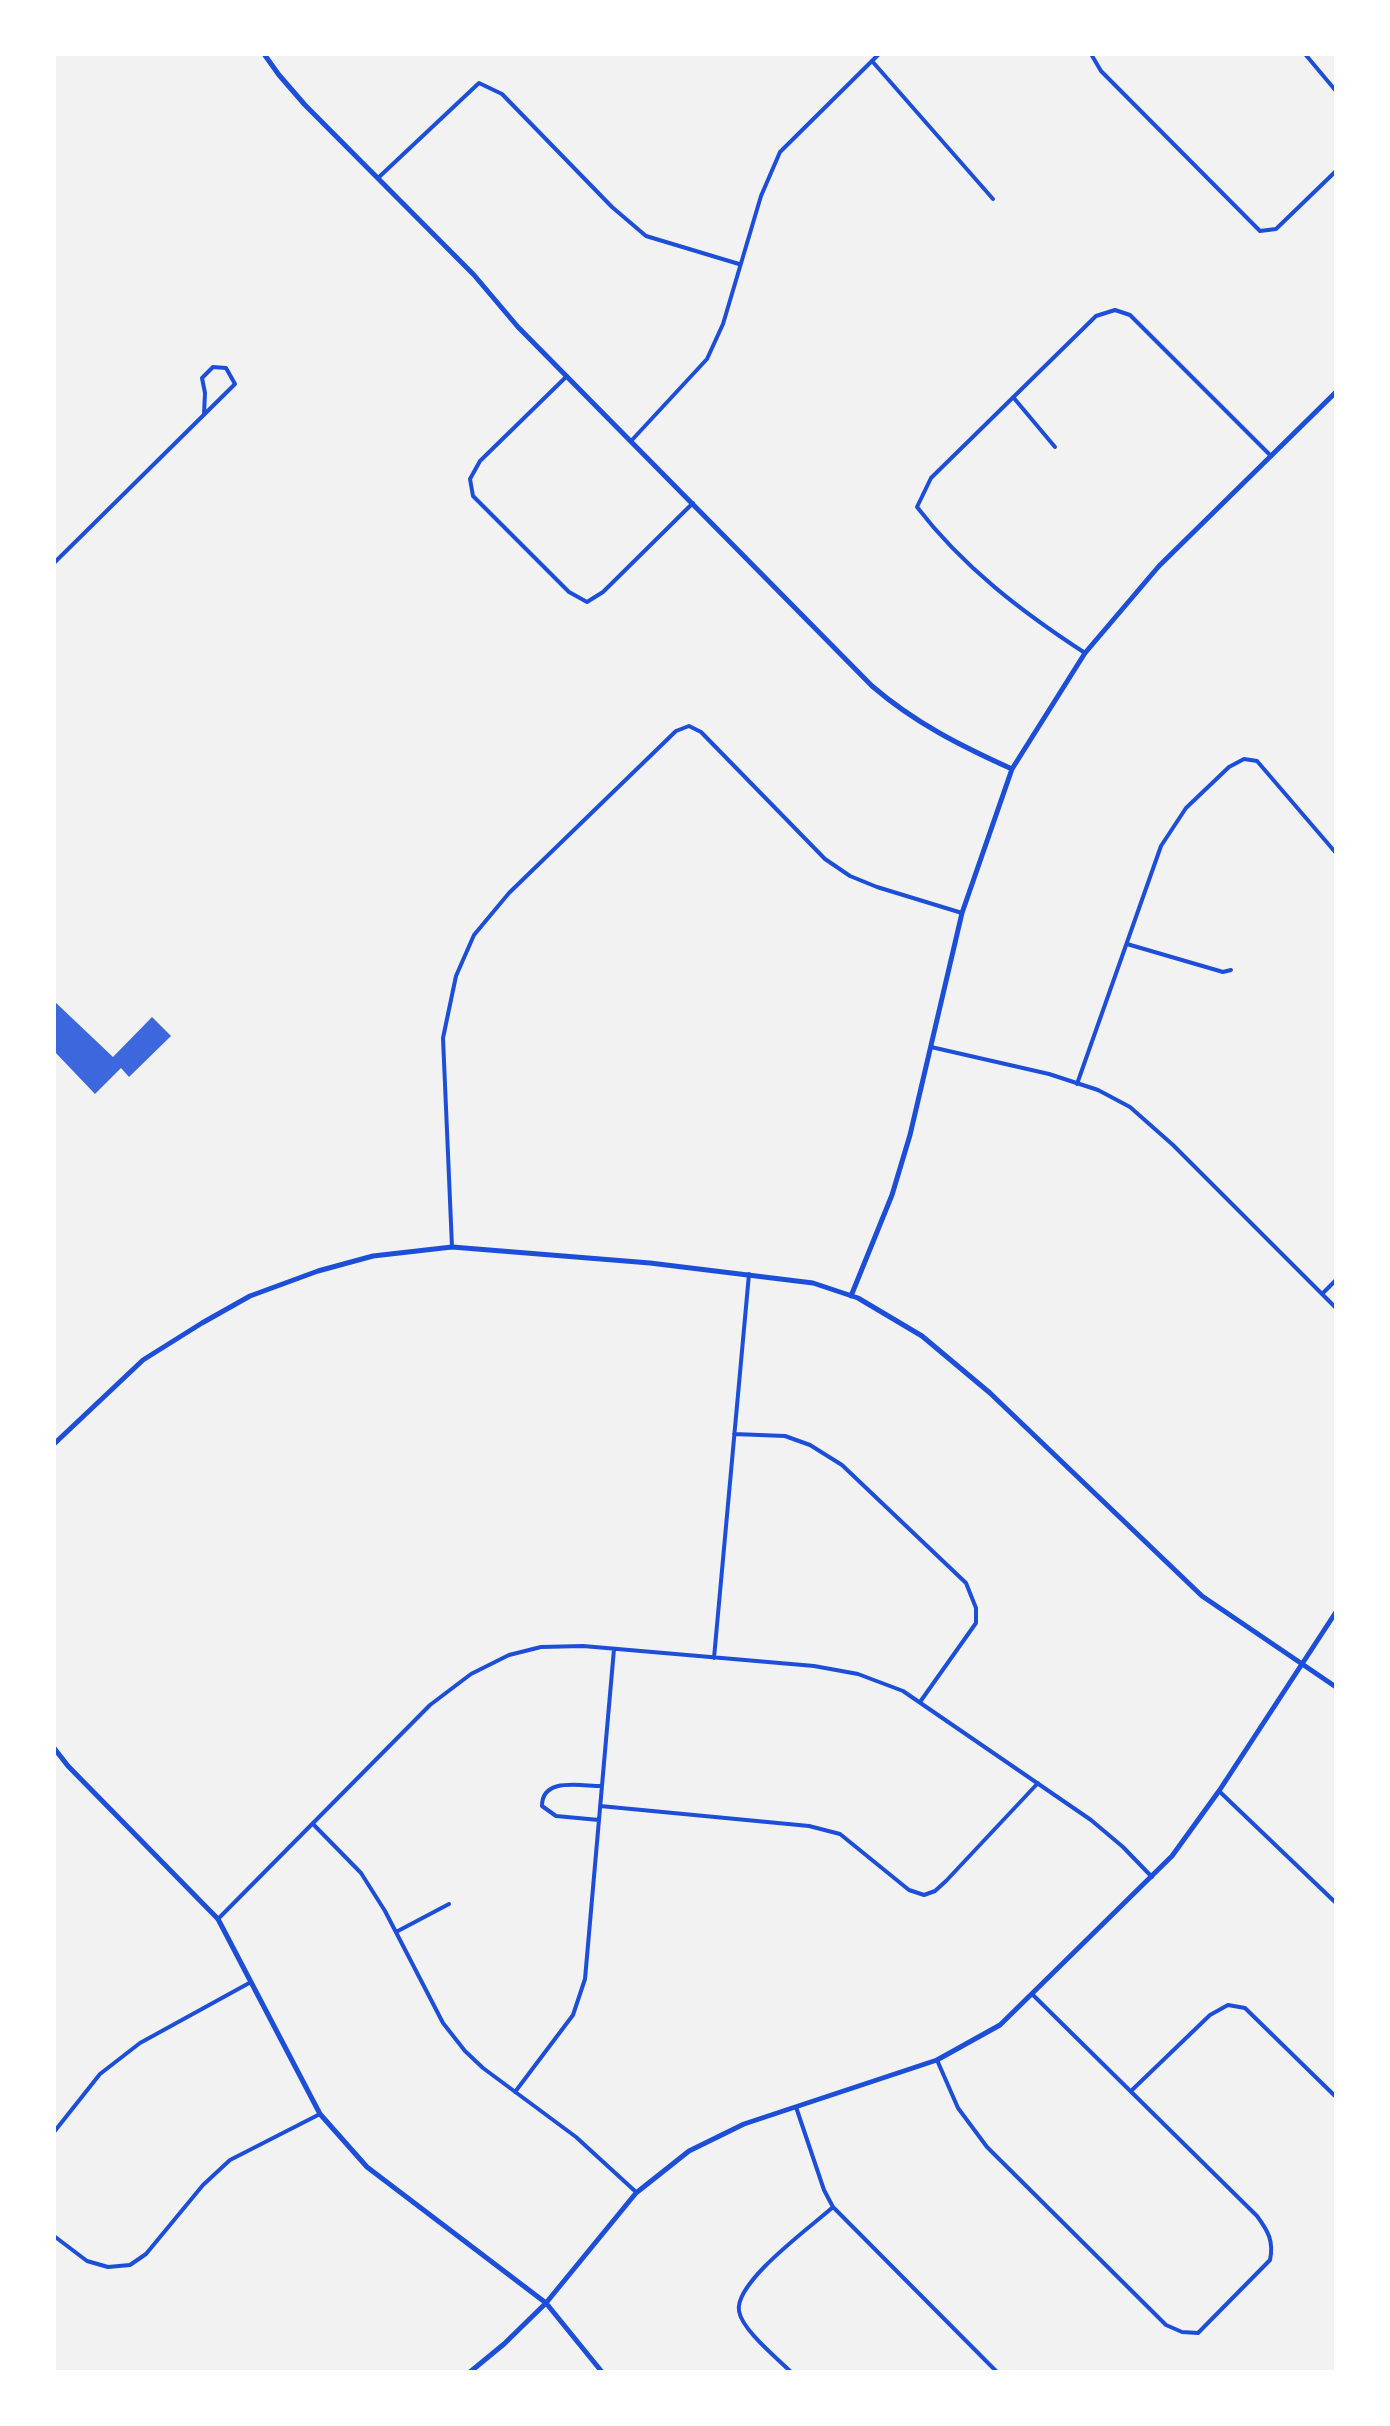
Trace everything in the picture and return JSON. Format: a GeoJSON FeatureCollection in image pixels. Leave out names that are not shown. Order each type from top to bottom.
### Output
{"type":"FeatureCollection","features":[{"type":"Feature","properties":{"kind":"street"},"geometry":{"type":"LineString","coordinates":[[264,54],[305,105],[474,275],[518,327],[872,686],[901,711],[955,743],[1012,769]]}},
{"type":"Feature","properties":{"kind":"street"},"geometry":{"type":"LineString","coordinates":[[632,440],[707,359],[723,324],[761,196],[780,152],[879,54]]}},
{"type":"Feature","properties":{"kind":"street"},"geometry":{"type":"LineString","coordinates":[[1091,54],[1101,71],[1260,231],[1276,229],[1336,171]]}},
{"type":"Feature","properties":{"kind":"street"},"geometry":{"type":"LineString","coordinates":[[1305,54],[1336,91]]}},
{"type":"Feature","properties":{"kind":"street"},"geometry":{"type":"LineString","coordinates":[[872,61],[993,199]]}},
{"type":"Feature","properties":{"kind":"street"},"geometry":{"type":"LineString","coordinates":[[378,178],[479,83],[502,94],[612,207],[646,236],[739,264]]}},
{"type":"Feature","properties":{"kind":"street"},"geometry":{"type":"LineString","coordinates":[[1085,653],[1021,610],[979,575],[917,507],[931,478],[1096,316],[1115,310],[1130,315],[1271,456]]}},
{"type":"Feature","properties":{"kind":"street"},"geometry":{"type":"LineString","coordinates":[[54,563],[235,384],[226,368],[213,367],[202,378],[204,414]]}},
{"type":"Feature","properties":{"kind":"street"},"geometry":{"type":"LineString","coordinates":[[567,376],[480,461],[470,479],[473,496],[569,592],[587,602],[603,592],[693,503]]}},
{"type":"Feature","properties":{"kind":"street"},"geometry":{"type":"LineString","coordinates":[[851,1296],[892,1195],[910,1135],[962,913],[1012,769],[1085,653],[1159,566],[1336,392]]}},
{"type":"Feature","properties":{"kind":"street"},"geometry":{"type":"LineString","coordinates":[[1013,397],[1055,447]]}},
{"type":"Feature","properties":{"kind":"street"},"geometry":{"type":"LineString","coordinates":[[452,1247],[443,1038],[456,976],[474,935],[509,893],[676,731],[689,726],[701,732],[825,859],[850,876],[962,913]]}},
{"type":"Feature","properties":{"kind":"street"},"geometry":{"type":"LineString","coordinates":[[1077,1084],[1161,846],[1186,808],[1229,767],[1244,759],[1257,761],[1335,849]]}},
{"type":"Feature","properties":{"kind":"street"},"geometry":{"type":"LineString","coordinates":[[1127,944],[1223,972],[1231,970]]}},
{"type":"Feature","properties":{"kind":"street"},"geometry":{"type":"LineString","coordinates":[[931,1047],[1049,1074],[1098,1090],[1130,1107],[1173,1145],[1336,1308]]}},
{"type":"Feature","properties":{"kind":"street"},"geometry":{"type":"LineString","coordinates":[[54,1444],[143,1360],[250,1296],[318,1271],[373,1256],[452,1247],[749,1273],[813,1283],[851,1296],[922,1336],[990,1393],[1202,1596],[1336,1687]]}},
{"type":"Feature","properties":{"kind":"street"},"geometry":{"type":"LineString","coordinates":[[714,1658],[749,1273]]}},
{"type":"Feature","properties":{"kind":"street"},"geometry":{"type":"LineString","coordinates":[[1322,1294],[1336,1280]]}},
{"type":"Feature","properties":{"kind":"street"},"geometry":{"type":"LineString","coordinates":[[734,1434],[785,1436],[810,1445],[842,1465],[966,1583],[976,1608],[976,1623],[920,1702]]}},
{"type":"Feature","properties":{"kind":"street"},"geometry":{"type":"LineString","coordinates":[[470,2372],[546,2303],[636,2193],[689,2151],[744,2124],[937,2060],[1000,2025],[1172,1856],[1219,1791],[1336,1612]]}},
{"type":"Feature","properties":{"kind":"street"},"geometry":{"type":"LineString","coordinates":[[218,1919],[430,1705],[471,1674],[509,1655],[541,1647],[614,1649],[814,1666],[858,1674],[903,1691],[1038,1783],[1091,1820],[1152,1877]]}},
{"type":"Feature","properties":{"kind":"street"},"geometry":{"type":"LineString","coordinates":[[515,2092],[573,2015],[585,1979],[614,1649]]}},
{"type":"Feature","properties":{"kind":"street"},"geometry":{"type":"LineString","coordinates":[[54,1748],[218,1919],[320,2114],[367,2167],[546,2303],[602,2372]]}},
{"type":"Feature","properties":{"kind":"street"},"geometry":{"type":"LineString","coordinates":[[600,1806],[809,1826],[840,1834],[909,1890],[924,1895],[935,1891],[946,1881],[1038,1783]]}},
{"type":"Feature","properties":{"kind":"street"},"geometry":{"type":"LineString","coordinates":[[599,1820],[556,1816],[542,1806],[542,1797],[548,1789],[558,1786],[602,1786]]}},
{"type":"Feature","properties":{"kind":"street"},"geometry":{"type":"LineString","coordinates":[[1219,1791],[1336,1903]]}},
{"type":"Feature","properties":{"kind":"street"},"geometry":{"type":"LineString","coordinates":[[313,1824],[361,1873],[396,1932],[443,2023],[474,2060],[576,2137],[636,2193]]}},
{"type":"Feature","properties":{"kind":"street"},"geometry":{"type":"LineString","coordinates":[[396,1932],[449,1904]]}},
{"type":"Feature","properties":{"kind":"street"},"geometry":{"type":"LineString","coordinates":[[54,2132],[100,2074],[140,2043],[251,1982]]}},
{"type":"Feature","properties":{"kind":"street"},"geometry":{"type":"LineString","coordinates":[[937,2060],[958,2108],[987,2147],[1166,2325],[1182,2332],[1198,2333],[1270,2260],[1273,2247],[1269,2232],[1257,2216],[1032,1994]]}},
{"type":"Feature","properties":{"kind":"street"},"geometry":{"type":"LineString","coordinates":[[1131,2091],[1210,2015],[1228,2005],[1245,2008],[1336,2097]]}},
{"type":"Feature","properties":{"kind":"street"},"geometry":{"type":"LineString","coordinates":[[796,2107],[824,2190],[833,2207],[997,2372]]}},
{"type":"Feature","properties":{"kind":"street"},"geometry":{"type":"LineString","coordinates":[[54,2236],[87,2261],[108,2267],[130,2265],[146,2254],[203,2185],[230,2160],[320,2114]]}},
{"type":"Feature","properties":{"kind":"street"},"geometry":{"type":"LineString","coordinates":[[791,2372],[746,2326],[739,2310],[741,2296],[752,2279],[833,2207]]}},
{"type":"Feature","properties":{"kind":"building"},"geometry":{"type":"Polygon","coordinates":[[[54,1001],[113,1057],[152,1017],[171,1036],[129,1077],[121,1068],[95,1094],[54,1051],[54,1001]]]}}]}
